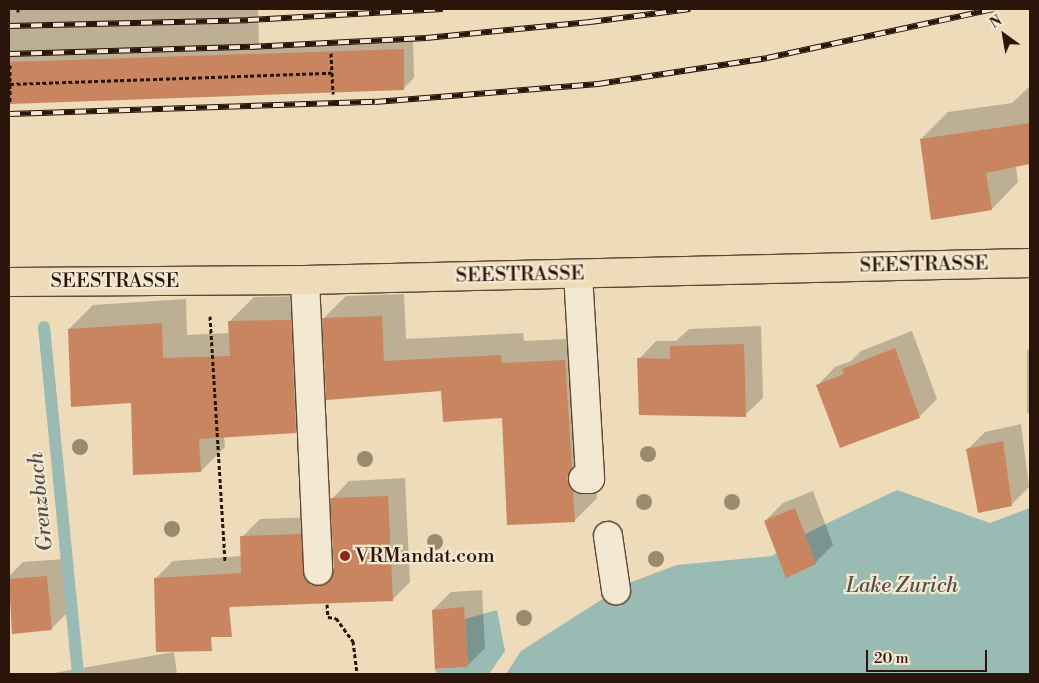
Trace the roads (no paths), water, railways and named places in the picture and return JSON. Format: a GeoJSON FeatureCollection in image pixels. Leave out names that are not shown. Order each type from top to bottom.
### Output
{"type":"FeatureCollection","features":[{"type":"Feature","properties":{"kind":"main road","name":"SEESTRASSE"},"geometry":{"type":"LineString","coordinates":[[9,282],[305,280],[1030,262]]}},
{"type":"Feature","properties":{"kind":"lane"},"geometry":{"type":"LineString","coordinates":[[578,274],[590,479],[583,479]]}},
{"type":"Feature","properties":{"kind":"lane"},"geometry":{"type":"LineString","coordinates":[[305,280],[318,571]]}},
{"type":"Feature","properties":{"kind":"lane"},"geometry":{"type":"LineString","coordinates":[[608,536],[616,590]]}},
{"type":"Feature","properties":{"kind":"water","name":"Lake Zurich"},"geometry":{"type":"Polygon","coordinates":[[[897,490],[990,523],[1030,508],[1030,674],[506,674],[521,651],[626,584],[677,565],[772,556],[811,531],[897,490]]]}},
{"type":"Feature","properties":{"kind":"water"},"geometry":{"type":"Polygon","coordinates":[[[497,610],[505,651],[489,674],[437,674],[435,669],[468,667],[465,619],[497,610]]]}},
{"type":"Feature","properties":{"kind":"waterway","name":"Grenzbach"},"geometry":{"type":"LineString","coordinates":[[44,327],[78,674]]}},
{"type":"Feature","properties":{"kind":"railway"},"geometry":{"type":"LineString","coordinates":[[9,26],[248,20],[443,9]]}},
{"type":"Feature","properties":{"kind":"railway"},"geometry":{"type":"LineString","coordinates":[[9,54],[250,47],[426,38],[590,22],[690,9]]}},
{"type":"Feature","properties":{"kind":"railway"},"geometry":{"type":"LineString","coordinates":[[9,114],[375,102],[598,84],[767,58],[993,9]]}},
{"type":"Feature","properties":{"kind":"place","name":"VRMandat.com"},"geometry":{"type":"Point","coordinates":[345,556]}}]}
